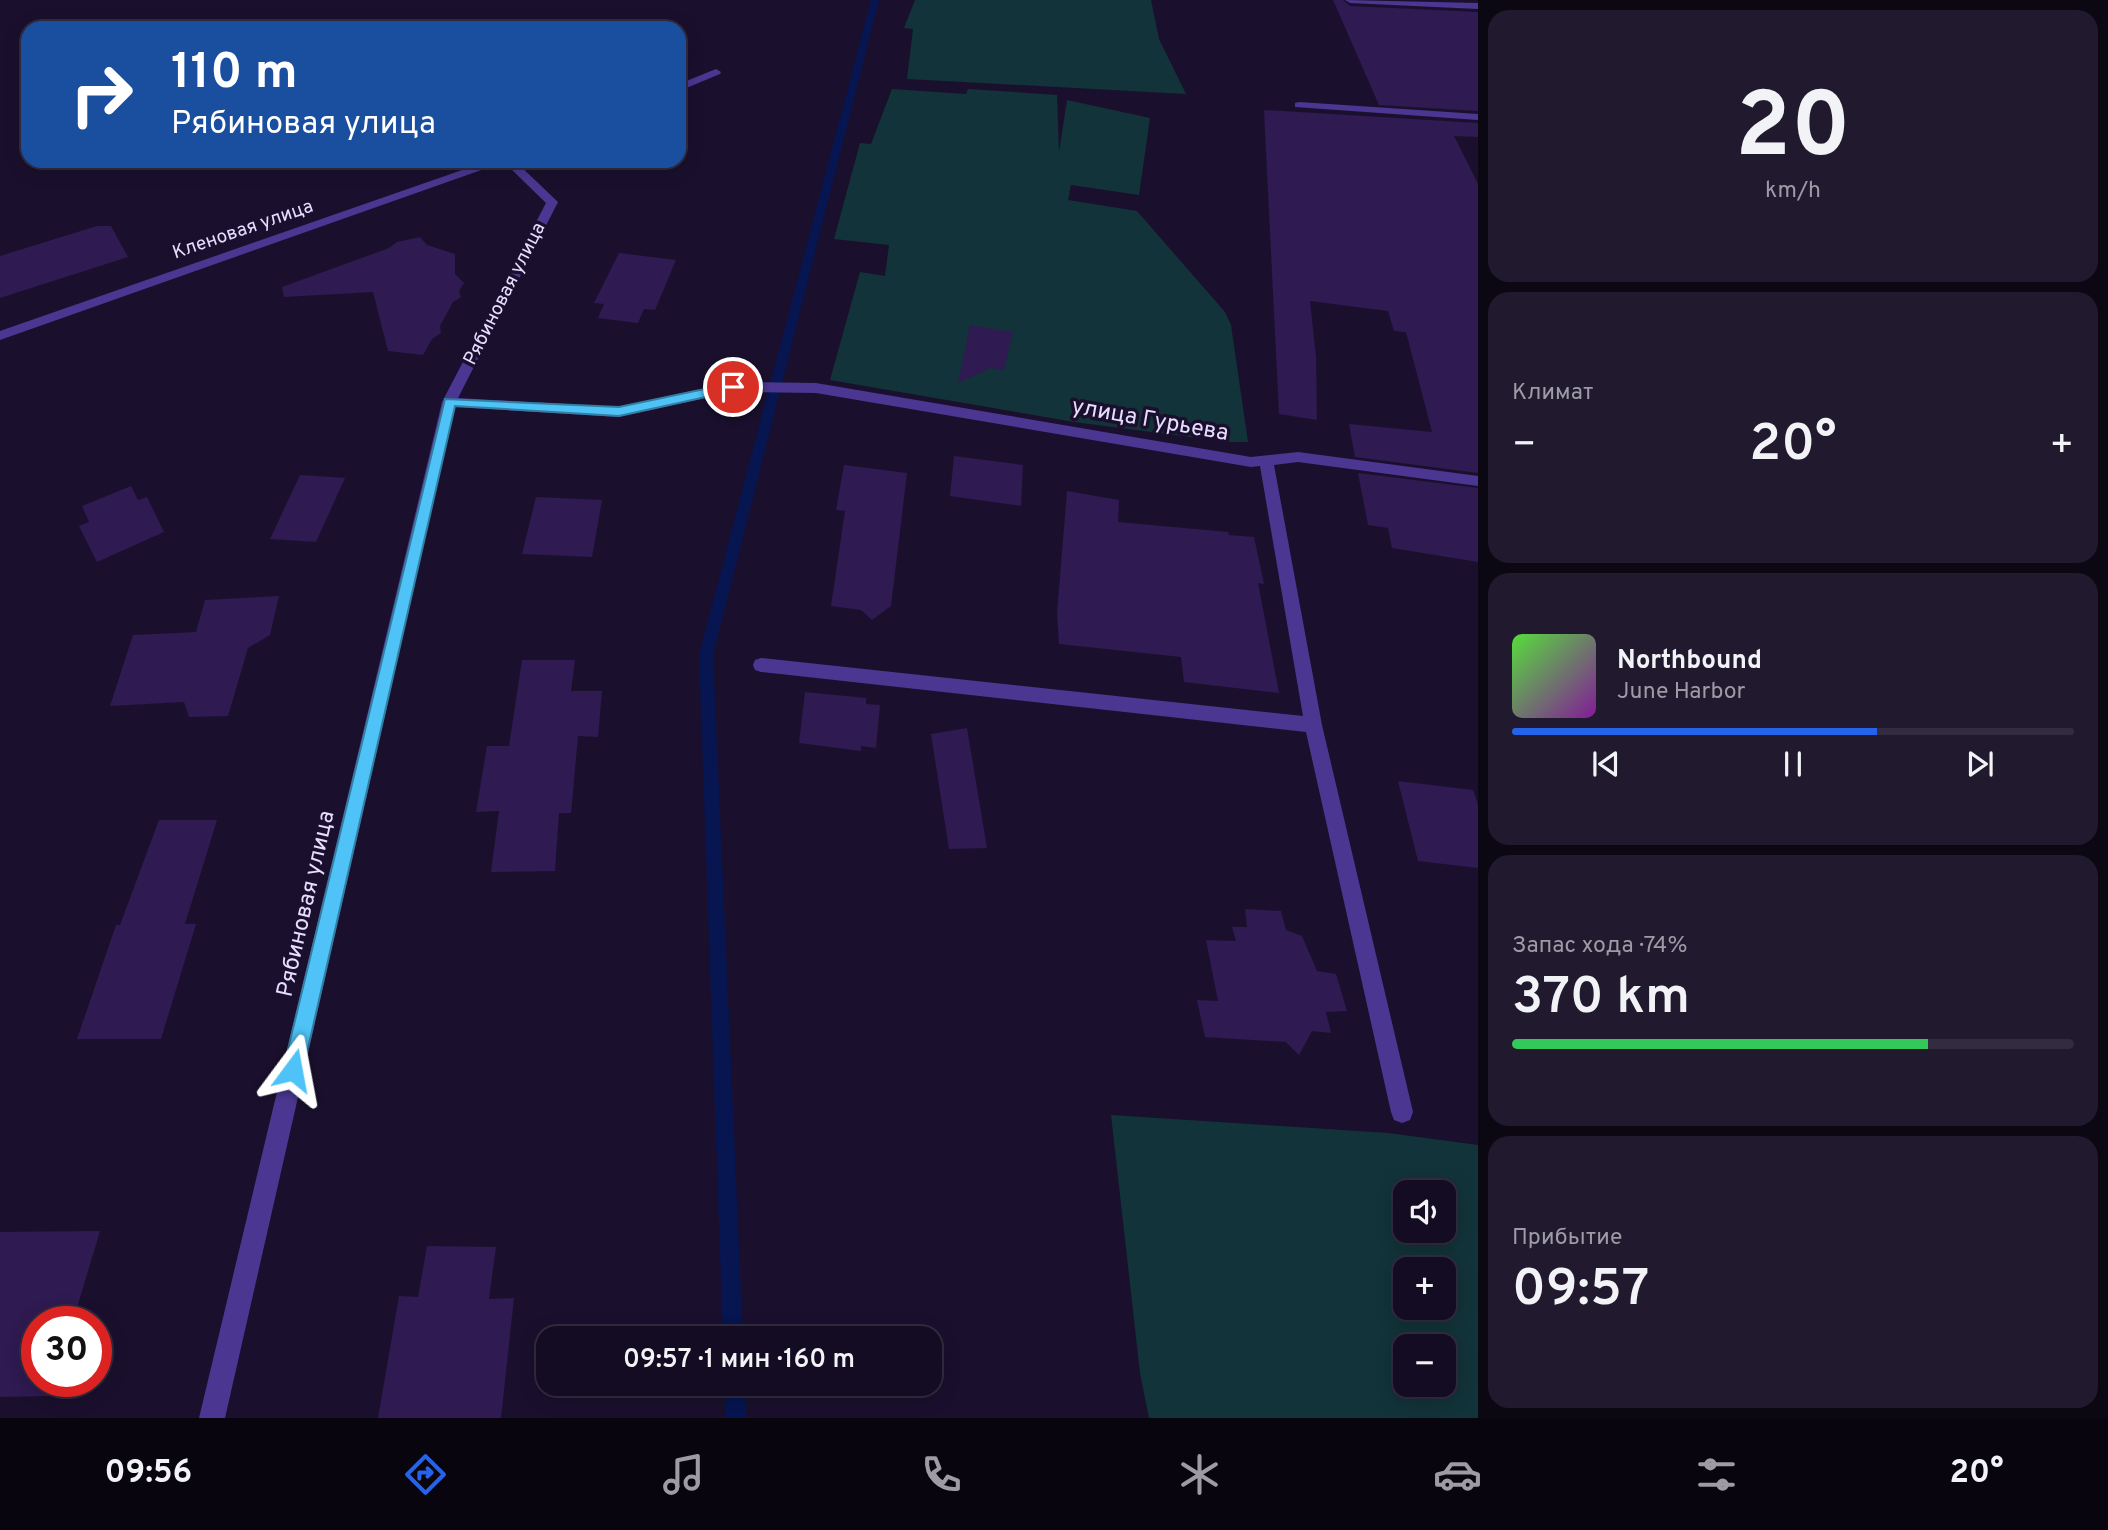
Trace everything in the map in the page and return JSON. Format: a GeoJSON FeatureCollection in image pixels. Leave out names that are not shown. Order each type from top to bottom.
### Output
{"type":"FeatureCollection","features":[{"type":"Feature","properties":{"kind":"street"},"geometry":{"type":"LineString","coordinates":[[1350,0],[1478,6]]}},
{"type":"Feature","properties":{"kind":"street"},"geometry":{"type":"LineString","coordinates":[[686,85],[716,72]]}},
{"type":"Feature","properties":{"kind":"street"},"geometry":{"type":"LineString","coordinates":[[1299,105],[1478,117]]}},
{"type":"Feature","properties":{"kind":"street","name":"Кленовая улица"},"geometry":{"type":"LineString","coordinates":[[0,336],[479,168]]}},
{"type":"Feature","properties":{"kind":"street","name":"Рябиновая улица"},"geometry":{"type":"LineString","coordinates":[[212,1418],[449,402],[552,202],[516,168]]}},
{"type":"Feature","properties":{"kind":"street","name":"улица Гурьева"},"geometry":{"type":"LineString","coordinates":[[449,402],[619,412],[733,387],[816,388],[1251,461],[1298,457],[1478,481]]}},
{"type":"Feature","properties":{"kind":"street"},"geometry":{"type":"LineString","coordinates":[[1266,460],[1313,725],[1402,1112]]}},
{"type":"Feature","properties":{"kind":"street"},"geometry":{"type":"LineString","coordinates":[[761,665],[1313,725]]}},
{"type":"Feature","properties":{"kind":"green space"},"geometry":{"type":"Polygon","coordinates":[[[915,0],[1151,0],[1159,39],[1186,94],[907,79],[913,29],[904,28],[915,0]]]}},
{"type":"Feature","properties":{"kind":"green space"},"geometry":{"type":"Polygon","coordinates":[[[892,89],[966,94],[968,89],[1057,95],[1059,152],[1067,100],[1150,118],[1139,195],[1071,185],[1068,200],[1137,211],[1225,312],[1231,325],[1248,442],[1229,442],[1074,422],[830,380],[860,272],[885,276],[889,245],[834,239],[860,143],[871,144],[892,89]]]}},
{"type":"Feature","properties":{"kind":"green space"},"geometry":{"type":"Polygon","coordinates":[[[1111,1115],[1388,1133],[1478,1145],[1478,1418],[1149,1418],[1140,1373],[1111,1115]]]}},
{"type":"Feature","properties":{"kind":"building"},"geometry":{"type":"Polygon","coordinates":[[[1333,0],[1343,0],[1350,6],[1478,12],[1478,111],[1379,105],[1333,0]]]}},
{"type":"Feature","properties":{"kind":"building"},"geometry":{"type":"Polygon","coordinates":[[[1264,110],[1478,123],[1478,137],[1454,136],[1478,184],[1478,473],[1355,457],[1349,424],[1432,432],[1406,332],[1394,331],[1388,311],[1310,301],[1316,357],[1317,420],[1279,414],[1264,110]]]}},
{"type":"Feature","properties":{"kind":"building"},"geometry":{"type":"Polygon","coordinates":[[[97,226],[111,226],[128,257],[0,298],[0,256],[97,226]]]}},
{"type":"Feature","properties":{"kind":"building"},"geometry":{"type":"Polygon","coordinates":[[[420,237],[427,245],[455,254],[455,274],[464,283],[459,291],[461,297],[453,302],[440,326],[441,333],[432,339],[423,355],[388,351],[373,292],[284,297],[282,287],[389,248],[397,242],[420,237]]]}},
{"type":"Feature","properties":{"kind":"building"},"geometry":{"type":"Polygon","coordinates":[[[619,253],[676,260],[655,310],[644,309],[638,323],[598,318],[604,304],[594,303],[619,253]]]}},
{"type":"Feature","properties":{"kind":"building"},"geometry":{"type":"Polygon","coordinates":[[[970,325],[1013,332],[1004,370],[991,368],[958,383],[970,325]]]}},
{"type":"Feature","properties":{"kind":"building"},"geometry":{"type":"Polygon","coordinates":[[[954,456],[1023,465],[1021,506],[950,496],[954,456]]]}},
{"type":"Feature","properties":{"kind":"building"},"geometry":{"type":"Polygon","coordinates":[[[844,465],[907,473],[891,606],[872,620],[861,610],[831,606],[845,511],[836,510],[844,465]]]}},
{"type":"Feature","properties":{"kind":"building"},"geometry":{"type":"Polygon","coordinates":[[[1358,473],[1478,488],[1478,562],[1392,548],[1388,528],[1368,525],[1358,473]]]}},
{"type":"Feature","properties":{"kind":"building"},"geometry":{"type":"Polygon","coordinates":[[[300,475],[345,478],[316,542],[270,539],[300,475]]]}},
{"type":"Feature","properties":{"kind":"building"},"geometry":{"type":"Polygon","coordinates":[[[131,486],[138,500],[147,497],[164,532],[97,562],[79,526],[89,522],[82,506],[131,486]]]}},
{"type":"Feature","properties":{"kind":"building"},"geometry":{"type":"Polygon","coordinates":[[[1067,491],[1119,500],[1118,522],[1228,532],[1229,535],[1254,537],[1264,584],[1258,583],[1279,693],[1184,682],[1181,657],[1059,644],[1057,613],[1067,491]]]}},
{"type":"Feature","properties":{"kind":"building"},"geometry":{"type":"Polygon","coordinates":[[[536,497],[602,500],[592,557],[522,554],[536,497]]]}},
{"type":"Feature","properties":{"kind":"building"},"geometry":{"type":"Polygon","coordinates":[[[279,596],[270,635],[248,648],[228,716],[189,717],[184,702],[110,706],[133,635],[196,632],[205,600],[279,596]]]}},
{"type":"Feature","properties":{"kind":"building"},"geometry":{"type":"Polygon","coordinates":[[[522,660],[575,660],[571,691],[602,691],[598,737],[578,736],[571,813],[559,813],[555,871],[491,872],[499,811],[476,812],[487,746],[509,746],[522,660]]]}},
{"type":"Feature","properties":{"kind":"building"},"geometry":{"type":"Polygon","coordinates":[[[805,692],[866,698],[866,704],[880,705],[876,748],[861,746],[861,751],[799,743],[805,692]]]}},
{"type":"Feature","properties":{"kind":"building"},"geometry":{"type":"Polygon","coordinates":[[[967,728],[987,848],[949,849],[931,734],[967,728]]]}},
{"type":"Feature","properties":{"kind":"building"},"geometry":{"type":"Polygon","coordinates":[[[1398,781],[1473,790],[1478,805],[1478,868],[1418,861],[1398,781]]]}},
{"type":"Feature","properties":{"kind":"building"},"geometry":{"type":"Polygon","coordinates":[[[159,820],[217,820],[185,924],[196,924],[161,1039],[77,1039],[116,925],[120,925],[159,820]]]}},
{"type":"Feature","properties":{"kind":"building"},"geometry":{"type":"Polygon","coordinates":[[[1245,909],[1281,911],[1286,930],[1302,936],[1317,971],[1336,974],[1347,1011],[1326,1012],[1331,1033],[1312,1031],[1299,1055],[1286,1042],[1205,1037],[1197,1000],[1218,1001],[1206,940],[1236,941],[1232,927],[1247,927],[1245,909]]]}},
{"type":"Feature","properties":{"kind":"building"},"geometry":{"type":"Polygon","coordinates":[[[100,1231],[78,1306],[21,1306],[21,1397],[0,1397],[0,1232],[100,1231]]]}},
{"type":"Feature","properties":{"kind":"building"},"geometry":{"type":"Polygon","coordinates":[[[427,1246],[496,1247],[489,1299],[514,1298],[501,1418],[378,1418],[399,1296],[418,1297],[427,1246]]]}},
{"type":"Feature","properties":{"kind":"waterway"},"geometry":{"type":"LineString","coordinates":[[732,1326],[706,655],[875,0]]}},
{"type":"Feature","properties":{"kind":"waterway"},"geometry":{"type":"LineString","coordinates":[[735,1396],[736,1418]]}},
{"type":"Feature","properties":{"kind":"route"},"geometry":{"type":"LineString","coordinates":[[293,1070],[449,402],[619,412],[733,387]]}}]}
